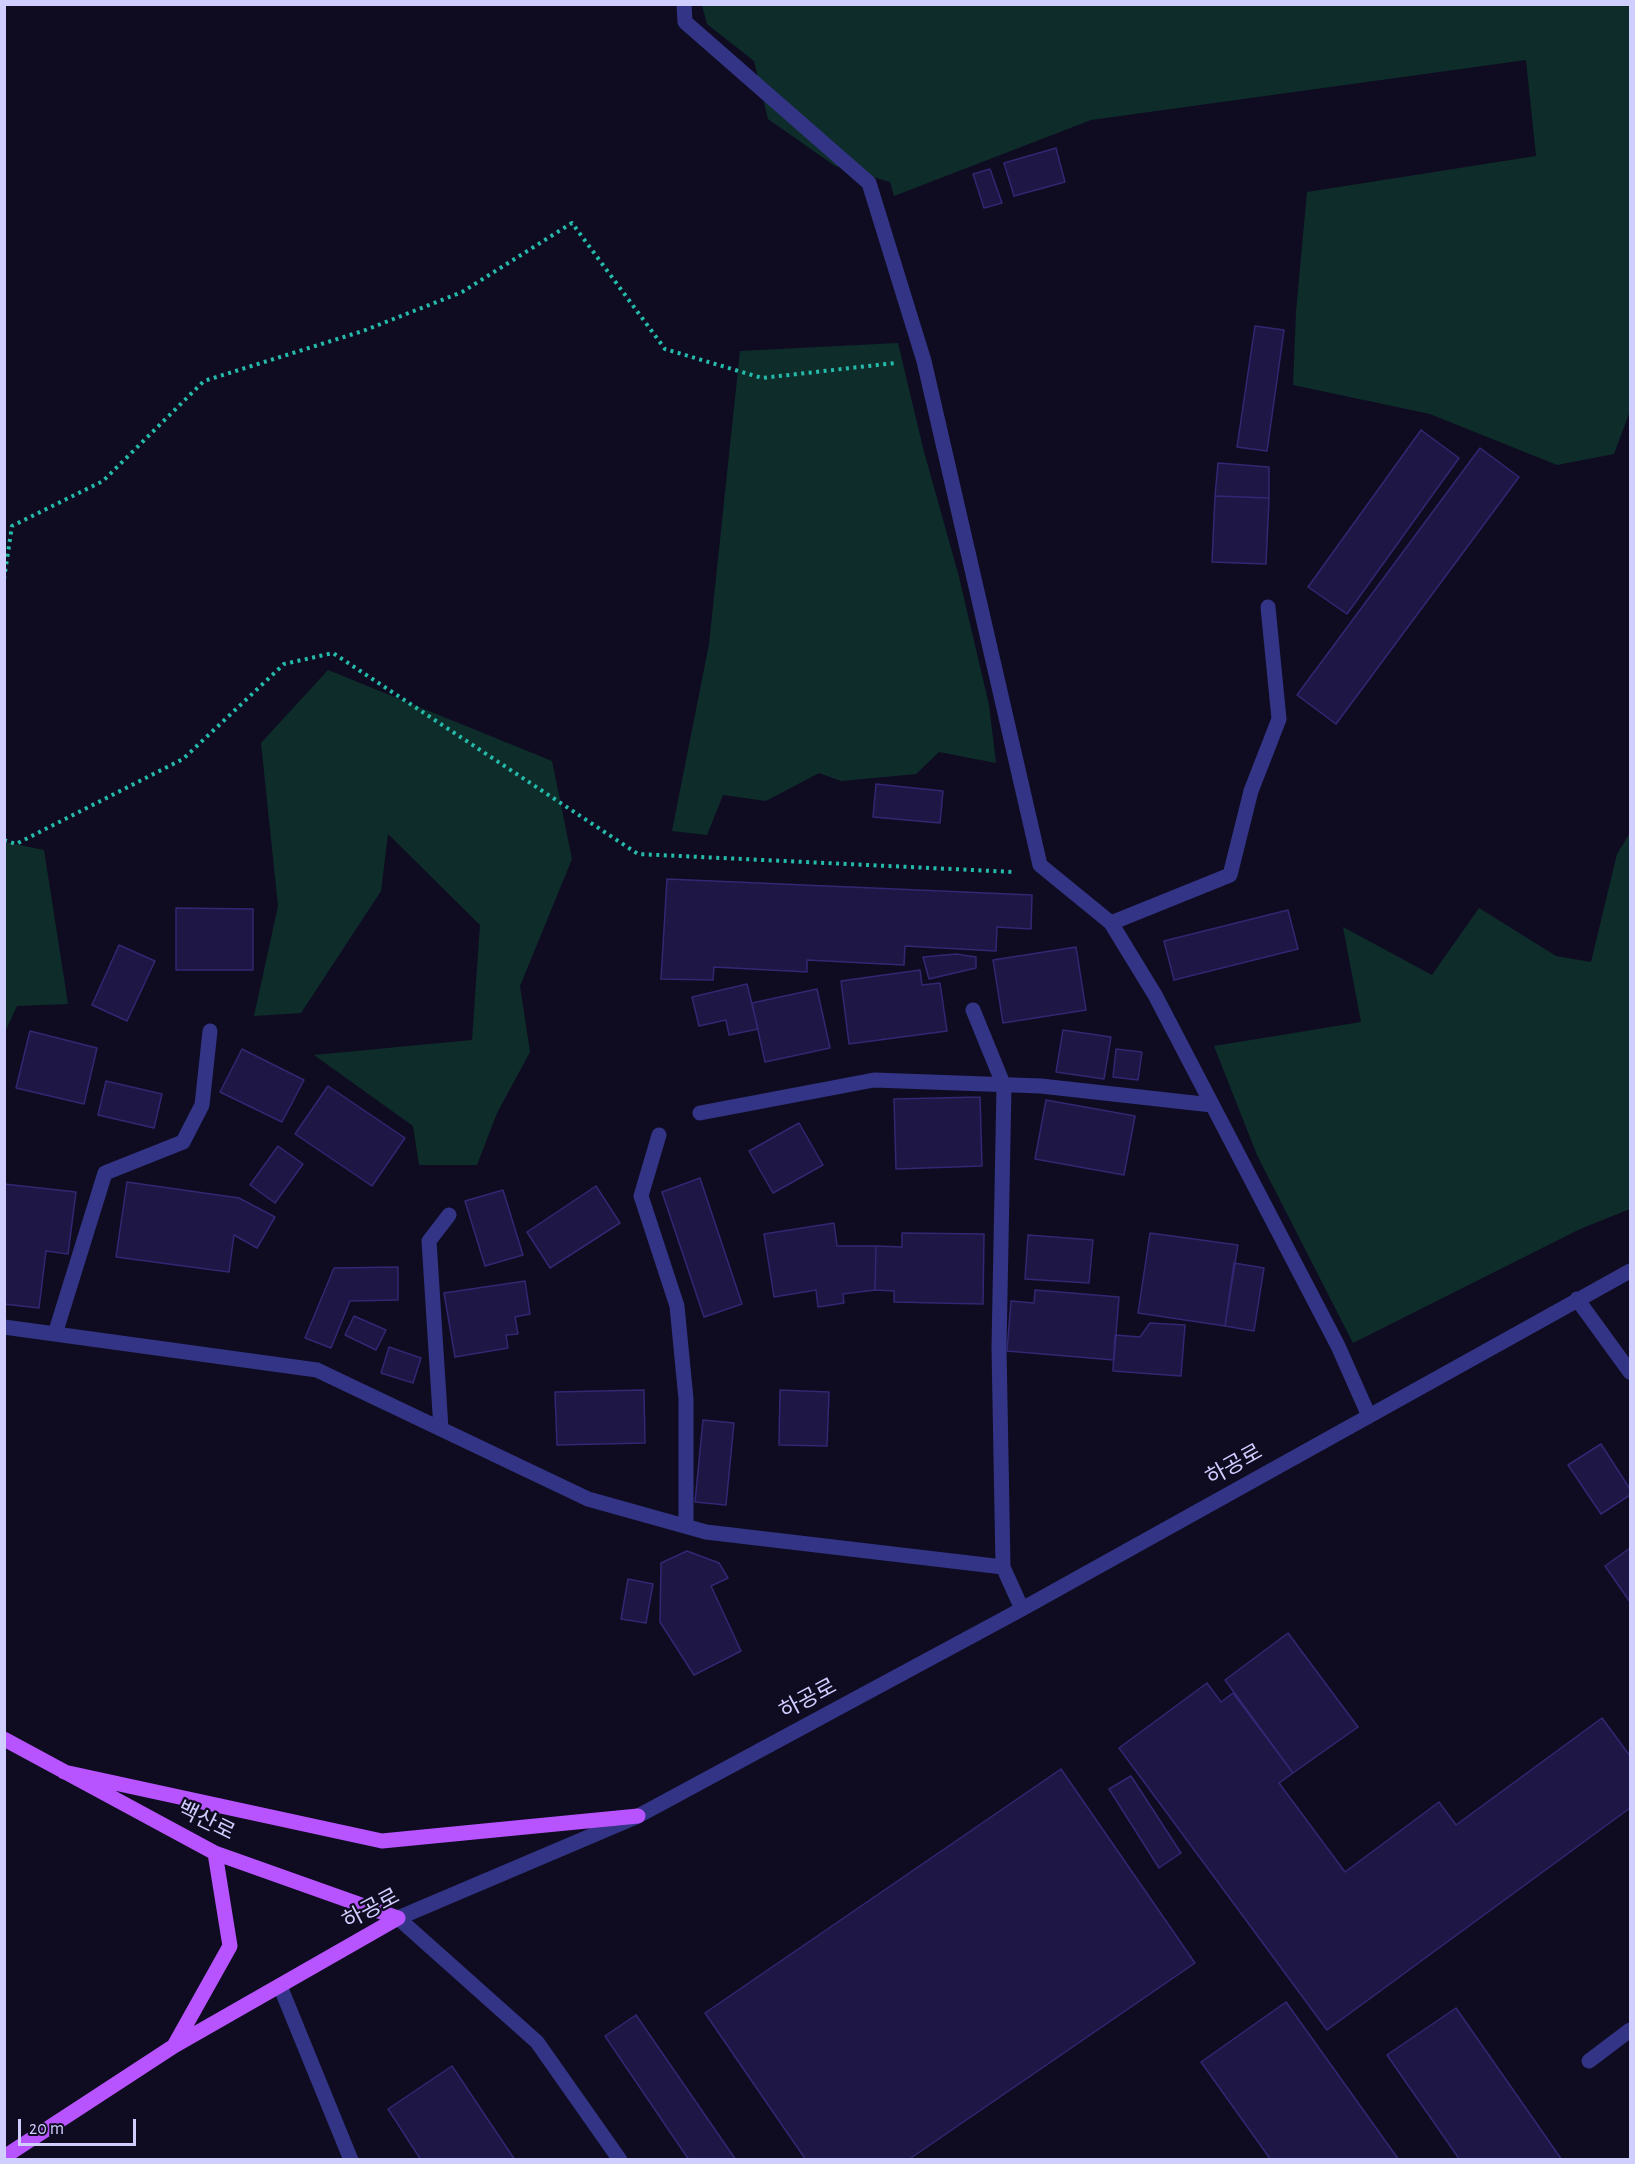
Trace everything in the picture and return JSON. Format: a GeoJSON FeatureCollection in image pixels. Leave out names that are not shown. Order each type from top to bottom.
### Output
{"type":"FeatureCollection","features":[{"type":"Feature","properties":{"kind":"main road","name":"백산로"},"geometry":{"type":"LineString","coordinates":[[4,1739],[215,1853],[398,1918]]}},
{"type":"Feature","properties":{"kind":"main road"},"geometry":{"type":"LineString","coordinates":[[64,1772],[382,1841],[638,1816]]}},
{"type":"Feature","properties":{"kind":"main road"},"geometry":{"type":"LineString","coordinates":[[174,2046],[230,1946],[215,1853]]}},
{"type":"Feature","properties":{"kind":"main road","name":"하공로"},"geometry":{"type":"LineString","coordinates":[[4,2157],[174,2046],[398,1918]]}},
{"type":"Feature","properties":{"kind":"street"},"geometry":{"type":"LineString","coordinates":[[684,4],[685,22],[869,183],[924,361],[1040,865],[1110,923],[1155,994],[1338,1346],[1369,1416]]}},
{"type":"Feature","properties":{"kind":"street"},"geometry":{"type":"LineString","coordinates":[[1110,923],[1230,875],[1251,791],[1278,719],[1268,607]]}},
{"type":"Feature","properties":{"kind":"street"},"geometry":{"type":"LineString","coordinates":[[973,1010],[1004,1086],[999,1347],[1003,1567],[1022,1609]]}},
{"type":"Feature","properties":{"kind":"street"},"geometry":{"type":"LineString","coordinates":[[55,1334],[105,1173],[183,1142],[202,1105],[210,1032]]}},
{"type":"Feature","properties":{"kind":"street"},"geometry":{"type":"LineString","coordinates":[[700,1113],[874,1080],[1041,1086],[1212,1105]]}},
{"type":"Feature","properties":{"kind":"street"},"geometry":{"type":"LineString","coordinates":[[659,1135],[641,1196],[677,1306],[686,1399],[687,1526]]}},
{"type":"Feature","properties":{"kind":"street"},"geometry":{"type":"LineString","coordinates":[[441,1429],[429,1241],[449,1215]]}},
{"type":"Feature","properties":{"kind":"street","name":"하공로"},"geometry":{"type":"LineString","coordinates":[[398,1918],[638,1816],[1022,1609],[1630,1271]]}},
{"type":"Feature","properties":{"kind":"street"},"geometry":{"type":"LineString","coordinates":[[1577,1299],[1630,1372]]}},
{"type":"Feature","properties":{"kind":"street"},"geometry":{"type":"LineString","coordinates":[[4,1327],[317,1370],[588,1499],[706,1532],[1003,1567]]}},
{"type":"Feature","properties":{"kind":"street"},"geometry":{"type":"LineString","coordinates":[[398,1918],[537,2042],[620,2160]]}},
{"type":"Feature","properties":{"kind":"street"},"geometry":{"type":"LineString","coordinates":[[280,1986],[351,2160]]}},
{"type":"Feature","properties":{"kind":"street"},"geometry":{"type":"LineString","coordinates":[[1589,2061],[1630,2030]]}},
{"type":"Feature","properties":{"kind":"path"},"geometry":{"type":"LineString","coordinates":[[4,579],[12,526],[102,481],[204,381],[363,331],[462,292],[572,224],[665,349],[762,378],[924,361]]}},
{"type":"Feature","properties":{"kind":"path"},"geometry":{"type":"LineString","coordinates":[[4,840],[16,844],[183,759],[284,664],[333,653],[638,854],[1051,873]]}},
{"type":"Feature","properties":{"kind":"green space"},"geometry":{"type":"Polygon","coordinates":[[[702,5],[1630,5],[1630,411],[1614,454],[1557,465],[1430,414],[1293,385],[1296,312],[1307,192],[1536,156],[1526,60],[1091,120],[894,196],[890,182],[835,166],[768,119],[754,61],[707,24],[702,5]]]}},
{"type":"Feature","properties":{"kind":"green space"},"geometry":{"type":"Polygon","coordinates":[[[898,343],[923,448],[959,577],[989,705],[996,763],[939,752],[916,774],[841,781],[819,773],[766,801],[723,795],[707,835],[672,831],[709,644],[740,351],[898,343]]]}},
{"type":"Feature","properties":{"kind":"green space"},"geometry":{"type":"Polygon","coordinates":[[[328,670],[552,761],[572,859],[520,986],[530,1052],[497,1113],[477,1165],[419,1165],[413,1126],[314,1055],[472,1040],[480,925],[388,834],[381,891],[301,1013],[254,1016],[278,906],[261,743],[328,670]]]}},
{"type":"Feature","properties":{"kind":"green space"},"geometry":{"type":"Polygon","coordinates":[[[1630,833],[1630,1209],[1580,1229],[1353,1343],[1257,1155],[1214,1046],[1361,1022],[1343,927],[1432,975],[1479,908],[1556,956],[1591,962],[1617,854],[1630,833]]]}},
{"type":"Feature","properties":{"kind":"green space"},"geometry":{"type":"Polygon","coordinates":[[[5,842],[44,850],[68,1004],[17,1006],[5,1032],[5,842]]]}},
{"type":"Feature","properties":{"kind":"building"},"geometry":{"type":"Polygon","coordinates":[[[1056,148],[1065,182],[1014,196],[1004,163],[1056,148]]]}},
{"type":"Feature","properties":{"kind":"building"},"geometry":{"type":"Polygon","coordinates":[[[990,169],[1002,203],[984,208],[973,174],[990,169]]]}},
{"type":"Feature","properties":{"kind":"building"},"geometry":{"type":"Polygon","coordinates":[[[1255,326],[1284,330],[1267,451],[1237,447],[1255,326]]]}},
{"type":"Feature","properties":{"kind":"building"},"geometry":{"type":"Polygon","coordinates":[[[1421,430],[1459,458],[1347,614],[1308,587],[1421,430]]]}},
{"type":"Feature","properties":{"kind":"building"},"geometry":{"type":"Polygon","coordinates":[[[1480,448],[1519,477],[1336,724],[1297,695],[1480,448]]]}},
{"type":"Feature","properties":{"kind":"building"},"geometry":{"type":"Polygon","coordinates":[[[1218,463],[1269,467],[1269,498],[1215,496],[1218,463]]]}},
{"type":"Feature","properties":{"kind":"building"},"geometry":{"type":"Polygon","coordinates":[[[1215,496],[1269,498],[1266,564],[1212,562],[1215,496]]]}},
{"type":"Feature","properties":{"kind":"building"},"geometry":{"type":"Polygon","coordinates":[[[876,784],[943,791],[940,823],[873,817],[876,784]]]}},
{"type":"Feature","properties":{"kind":"building"},"geometry":{"type":"Polygon","coordinates":[[[667,879],[1032,895],[1031,929],[997,927],[996,951],[905,946],[904,965],[807,960],[807,972],[714,967],[713,980],[661,979],[667,879]]]}},
{"type":"Feature","properties":{"kind":"building"},"geometry":{"type":"Polygon","coordinates":[[[176,908],[253,909],[253,970],[176,970],[176,908]]]}},
{"type":"Feature","properties":{"kind":"building"},"geometry":{"type":"Polygon","coordinates":[[[1288,910],[1298,949],[1174,980],[1164,941],[1288,910]]]}},
{"type":"Feature","properties":{"kind":"building"},"geometry":{"type":"Polygon","coordinates":[[[119,945],[155,961],[127,1021],[92,1005],[119,945]]]}},
{"type":"Feature","properties":{"kind":"building"},"geometry":{"type":"Polygon","coordinates":[[[1076,947],[1086,1010],[1003,1023],[993,960],[1076,947]]]}},
{"type":"Feature","properties":{"kind":"building"},"geometry":{"type":"Polygon","coordinates":[[[956,954],[976,957],[976,968],[929,979],[923,957],[956,954]]]}},
{"type":"Feature","properties":{"kind":"building"},"geometry":{"type":"Polygon","coordinates":[[[920,970],[922,985],[940,983],[947,1031],[849,1044],[841,981],[920,970]]]}},
{"type":"Feature","properties":{"kind":"building"},"geometry":{"type":"Polygon","coordinates":[[[747,984],[758,1029],[729,1035],[726,1020],[699,1026],[692,997],[747,984]]]}},
{"type":"Feature","properties":{"kind":"building"},"geometry":{"type":"Polygon","coordinates":[[[817,989],[830,1048],[765,1062],[752,1003],[817,989]]]}},
{"type":"Feature","properties":{"kind":"building"},"geometry":{"type":"Polygon","coordinates":[[[1063,1030],[1111,1037],[1104,1079],[1056,1072],[1063,1030]]]}},
{"type":"Feature","properties":{"kind":"building"},"geometry":{"type":"Polygon","coordinates":[[[30,1031],[97,1048],[84,1104],[16,1088],[30,1031]]]}},
{"type":"Feature","properties":{"kind":"building"},"geometry":{"type":"Polygon","coordinates":[[[242,1049],[304,1080],[282,1122],[220,1092],[242,1049]]]}},
{"type":"Feature","properties":{"kind":"building"},"geometry":{"type":"Polygon","coordinates":[[[1116,1049],[1142,1052],[1138,1080],[1113,1077],[1116,1049]]]}},
{"type":"Feature","properties":{"kind":"building"},"geometry":{"type":"Polygon","coordinates":[[[106,1081],[162,1094],[154,1128],[98,1115],[106,1081]]]}},
{"type":"Feature","properties":{"kind":"building"},"geometry":{"type":"Polygon","coordinates":[[[328,1086],[405,1138],[372,1186],[295,1134],[328,1086]]]}},
{"type":"Feature","properties":{"kind":"building"},"geometry":{"type":"Polygon","coordinates":[[[980,1097],[982,1166],[896,1169],[894,1099],[980,1097]]]}},
{"type":"Feature","properties":{"kind":"building"},"geometry":{"type":"Polygon","coordinates":[[[1046,1100],[1135,1116],[1124,1175],[1035,1159],[1046,1100]]]}},
{"type":"Feature","properties":{"kind":"building"},"geometry":{"type":"Polygon","coordinates":[[[799,1123],[823,1165],[773,1193],[749,1151],[799,1123]]]}},
{"type":"Feature","properties":{"kind":"building"},"geometry":{"type":"Polygon","coordinates":[[[278,1146],[303,1164],[275,1203],[250,1185],[278,1146]]]}},
{"type":"Feature","properties":{"kind":"building"},"geometry":{"type":"Polygon","coordinates":[[[700,1178],[742,1304],[704,1317],[662,1192],[700,1178]]]}},
{"type":"Feature","properties":{"kind":"building"},"geometry":{"type":"Polygon","coordinates":[[[127,1182],[239,1198],[275,1217],[257,1248],[234,1235],[229,1272],[116,1257],[127,1182]]]}},
{"type":"Feature","properties":{"kind":"building"},"geometry":{"type":"Polygon","coordinates":[[[4,1184],[76,1192],[68,1254],[46,1251],[39,1308],[4,1304],[4,1184]]]}},
{"type":"Feature","properties":{"kind":"building"},"geometry":{"type":"Polygon","coordinates":[[[596,1186],[620,1223],[550,1268],[527,1232],[596,1186]]]}},
{"type":"Feature","properties":{"kind":"building"},"geometry":{"type":"Polygon","coordinates":[[[503,1190],[523,1255],[485,1266],[465,1201],[503,1190]]]}},
{"type":"Feature","properties":{"kind":"building"},"geometry":{"type":"Polygon","coordinates":[[[834,1223],[837,1246],[876,1246],[875,1290],[843,1294],[844,1303],[818,1307],[816,1290],[774,1297],[764,1234],[834,1223]]]}},
{"type":"Feature","properties":{"kind":"building"},"geometry":{"type":"Polygon","coordinates":[[[902,1233],[984,1234],[983,1304],[894,1302],[894,1291],[875,1290],[876,1246],[902,1247],[902,1233]]]}},
{"type":"Feature","properties":{"kind":"building"},"geometry":{"type":"Polygon","coordinates":[[[1150,1233],[1238,1245],[1225,1326],[1138,1313],[1150,1233]]]}},
{"type":"Feature","properties":{"kind":"building"},"geometry":{"type":"Polygon","coordinates":[[[1028,1235],[1093,1240],[1089,1283],[1025,1279],[1028,1235]]]}},
{"type":"Feature","properties":{"kind":"building"},"geometry":{"type":"Polygon","coordinates":[[[1234,1263],[1264,1268],[1254,1331],[1225,1326],[1234,1263]]]}},
{"type":"Feature","properties":{"kind":"building"},"geometry":{"type":"Polygon","coordinates":[[[398,1267],[398,1300],[350,1301],[331,1348],[305,1338],[334,1268],[398,1267]]]}},
{"type":"Feature","properties":{"kind":"building"},"geometry":{"type":"Polygon","coordinates":[[[525,1281],[530,1314],[515,1317],[518,1334],[506,1335],[508,1348],[455,1357],[444,1293],[525,1281]]]}},
{"type":"Feature","properties":{"kind":"building"},"geometry":{"type":"Polygon","coordinates":[[[1035,1290],[1119,1297],[1114,1360],[1007,1351],[1011,1301],[1034,1303],[1035,1290]]]}},
{"type":"Feature","properties":{"kind":"building"},"geometry":{"type":"Polygon","coordinates":[[[354,1316],[386,1330],[376,1350],[345,1335],[354,1316]]]}},
{"type":"Feature","properties":{"kind":"building"},"geometry":{"type":"Polygon","coordinates":[[[1150,1323],[1185,1325],[1181,1376],[1113,1371],[1115,1335],[1140,1337],[1150,1323]]]}},
{"type":"Feature","properties":{"kind":"building"},"geometry":{"type":"Polygon","coordinates":[[[389,1347],[421,1358],[413,1383],[381,1373],[389,1347]]]}},
{"type":"Feature","properties":{"kind":"building"},"geometry":{"type":"Polygon","coordinates":[[[644,1390],[645,1443],[557,1445],[555,1392],[644,1390]]]}},
{"type":"Feature","properties":{"kind":"building"},"geometry":{"type":"Polygon","coordinates":[[[780,1390],[829,1392],[827,1446],[779,1445],[780,1390]]]}},
{"type":"Feature","properties":{"kind":"building"},"geometry":{"type":"Polygon","coordinates":[[[703,1420],[734,1423],[726,1505],[695,1502],[703,1420]]]}},
{"type":"Feature","properties":{"kind":"building"},"geometry":{"type":"Polygon","coordinates":[[[1601,1444],[1630,1489],[1630,1495],[1601,1514],[1568,1465],[1601,1444]]]}},
{"type":"Feature","properties":{"kind":"building"},"geometry":{"type":"Polygon","coordinates":[[[1630,1548],[1630,1602],[1605,1566],[1630,1548]]]}},
{"type":"Feature","properties":{"kind":"building"},"geometry":{"type":"Polygon","coordinates":[[[687,1551],[719,1563],[728,1578],[711,1586],[741,1651],[694,1675],[660,1622],[661,1563],[687,1551]]]}},
{"type":"Feature","properties":{"kind":"building"},"geometry":{"type":"Polygon","coordinates":[[[628,1579],[653,1584],[646,1623],[621,1619],[628,1579]]]}},
{"type":"Feature","properties":{"kind":"building"},"geometry":{"type":"Polygon","coordinates":[[[1288,1633],[1358,1727],[1293,1773],[1225,1680],[1288,1633]]]}},
{"type":"Feature","properties":{"kind":"building"},"geometry":{"type":"Polygon","coordinates":[[[1207,1683],[1221,1702],[1233,1693],[1293,1773],[1279,1783],[1345,1872],[1439,1802],[1456,1825],[1602,1718],[1630,1756],[1630,1808],[1327,2030],[1119,1748],[1207,1683]]]}},
{"type":"Feature","properties":{"kind":"building"},"geometry":{"type":"Polygon","coordinates":[[[1061,1769],[1195,1963],[908,2160],[806,2160],[705,2013],[1061,1769]]]}},
{"type":"Feature","properties":{"kind":"building"},"geometry":{"type":"Polygon","coordinates":[[[1131,1776],[1181,1853],[1159,1868],[1109,1789],[1131,1776]]]}},
{"type":"Feature","properties":{"kind":"building"},"geometry":{"type":"Polygon","coordinates":[[[1286,2002],[1399,2160],[1271,2160],[1201,2062],[1286,2002]]]}},
{"type":"Feature","properties":{"kind":"building"},"geometry":{"type":"Polygon","coordinates":[[[1456,2008],[1562,2160],[1460,2160],[1387,2055],[1456,2008]]]}},
{"type":"Feature","properties":{"kind":"building"},"geometry":{"type":"Polygon","coordinates":[[[636,2015],[736,2160],[689,2160],[605,2036],[636,2015]]]}},
{"type":"Feature","properties":{"kind":"building"},"geometry":{"type":"Polygon","coordinates":[[[452,2066],[515,2160],[421,2160],[388,2109],[452,2066]]]}}]}
